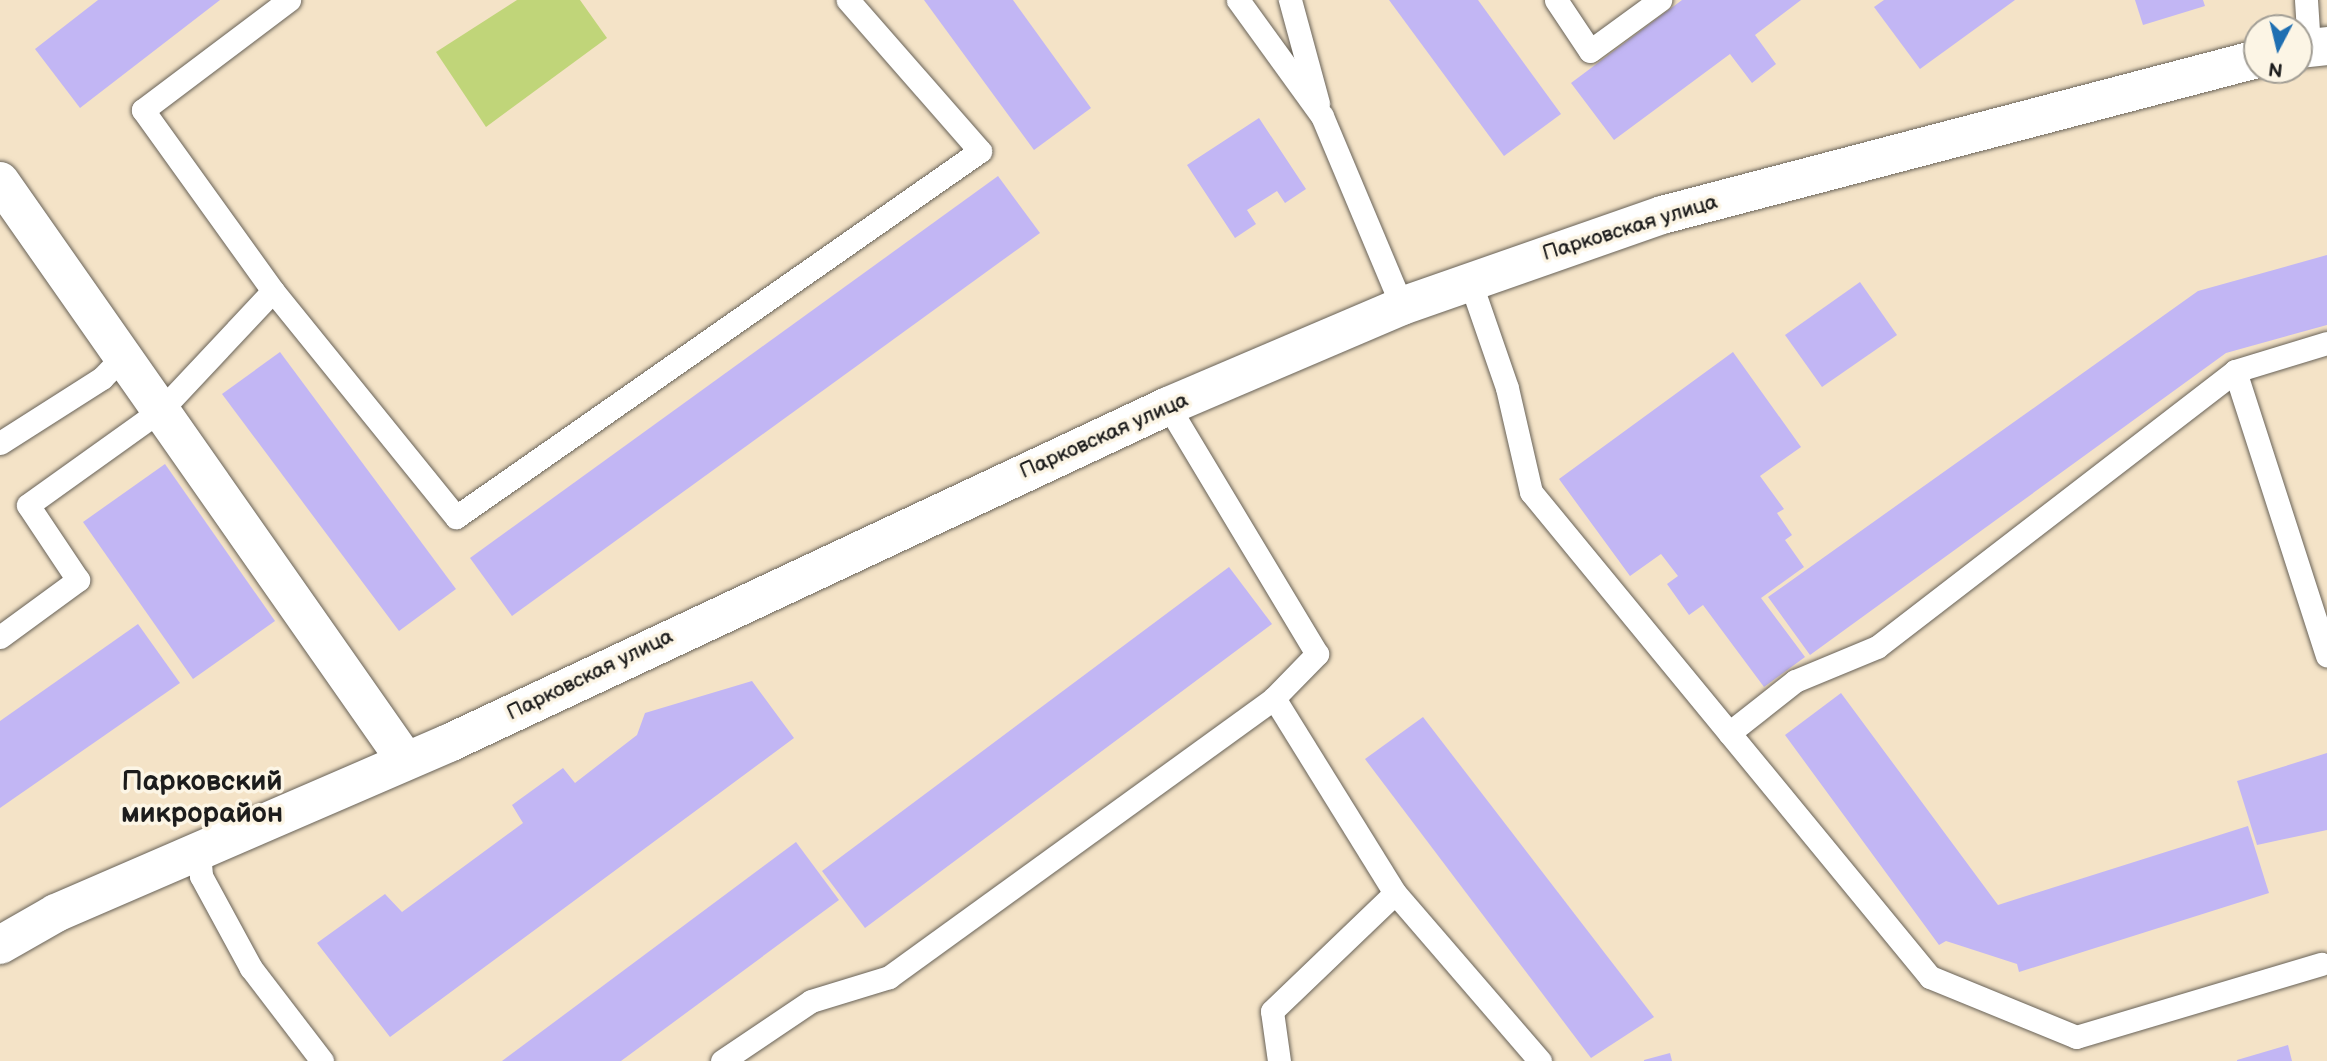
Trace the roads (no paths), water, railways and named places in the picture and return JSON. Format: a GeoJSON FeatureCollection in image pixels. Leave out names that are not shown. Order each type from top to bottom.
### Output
{"type":"FeatureCollection","features":[{"type":"Feature","properties":{"kind":"street","name":"Парковская улица"},"geometry":{"type":"LineString","coordinates":[[0,945],[199,852],[407,761],[1168,406],[1402,306],[1662,215],[2243,64]]}},
{"type":"Feature","properties":{"kind":"street"},"geometry":{"type":"LineString","coordinates":[[0,181],[125,354],[407,761]]}},
{"type":"Feature","properties":{"kind":"lane"},"geometry":{"type":"LineString","coordinates":[[289,0],[143,110],[273,291],[456,517],[981,150],[848,0]]}},
{"type":"Feature","properties":{"kind":"lane"},"geometry":{"type":"LineString","coordinates":[[1238,0],[1322,116]]}},
{"type":"Feature","properties":{"kind":"lane"},"geometry":{"type":"LineString","coordinates":[[1290,0],[1322,116],[1402,306]]}},
{"type":"Feature","properties":{"kind":"lane"},"geometry":{"type":"LineString","coordinates":[[1556,0],[1590,51],[1660,0]]}},
{"type":"Feature","properties":{"kind":"lane"},"geometry":{"type":"LineString","coordinates":[[1470,281],[1507,388],[1531,492],[1930,977],[2076,1037],[2321,964]]}},
{"type":"Feature","properties":{"kind":"lane"},"geometry":{"type":"LineString","coordinates":[[0,638],[78,580],[28,505],[162,409],[273,291]]}},
{"type":"Feature","properties":{"kind":"lane"},"geometry":{"type":"LineString","coordinates":[[1729,733],[1796,681],[1877,647],[2235,371],[2327,343]]}},
{"type":"Feature","properties":{"kind":"lane"},"geometry":{"type":"LineString","coordinates":[[0,443],[102,379],[125,354]]}},
{"type":"Feature","properties":{"kind":"lane"},"geometry":{"type":"LineString","coordinates":[[2235,371],[2327,655]]}},
{"type":"Feature","properties":{"kind":"lane"},"geometry":{"type":"LineString","coordinates":[[722,1061],[811,1001],[889,978],[1274,698],[1317,654],[1168,406]]}},
{"type":"Feature","properties":{"kind":"lane"},"geometry":{"type":"LineString","coordinates":[[1274,698],[1395,893],[1540,1061]]}},
{"type":"Feature","properties":{"kind":"lane"},"geometry":{"type":"LineString","coordinates":[[199,852],[201,876],[251,968],[323,1061]]}},
{"type":"Feature","properties":{"kind":"lane"},"geometry":{"type":"LineString","coordinates":[[1279,1061],[1272,1011],[1395,893]]}},
{"type":"Feature","properties":{"kind":"district","name":"Парковский микрорайон"},"geometry":{"type":"Point","coordinates":[202,798]}}]}
